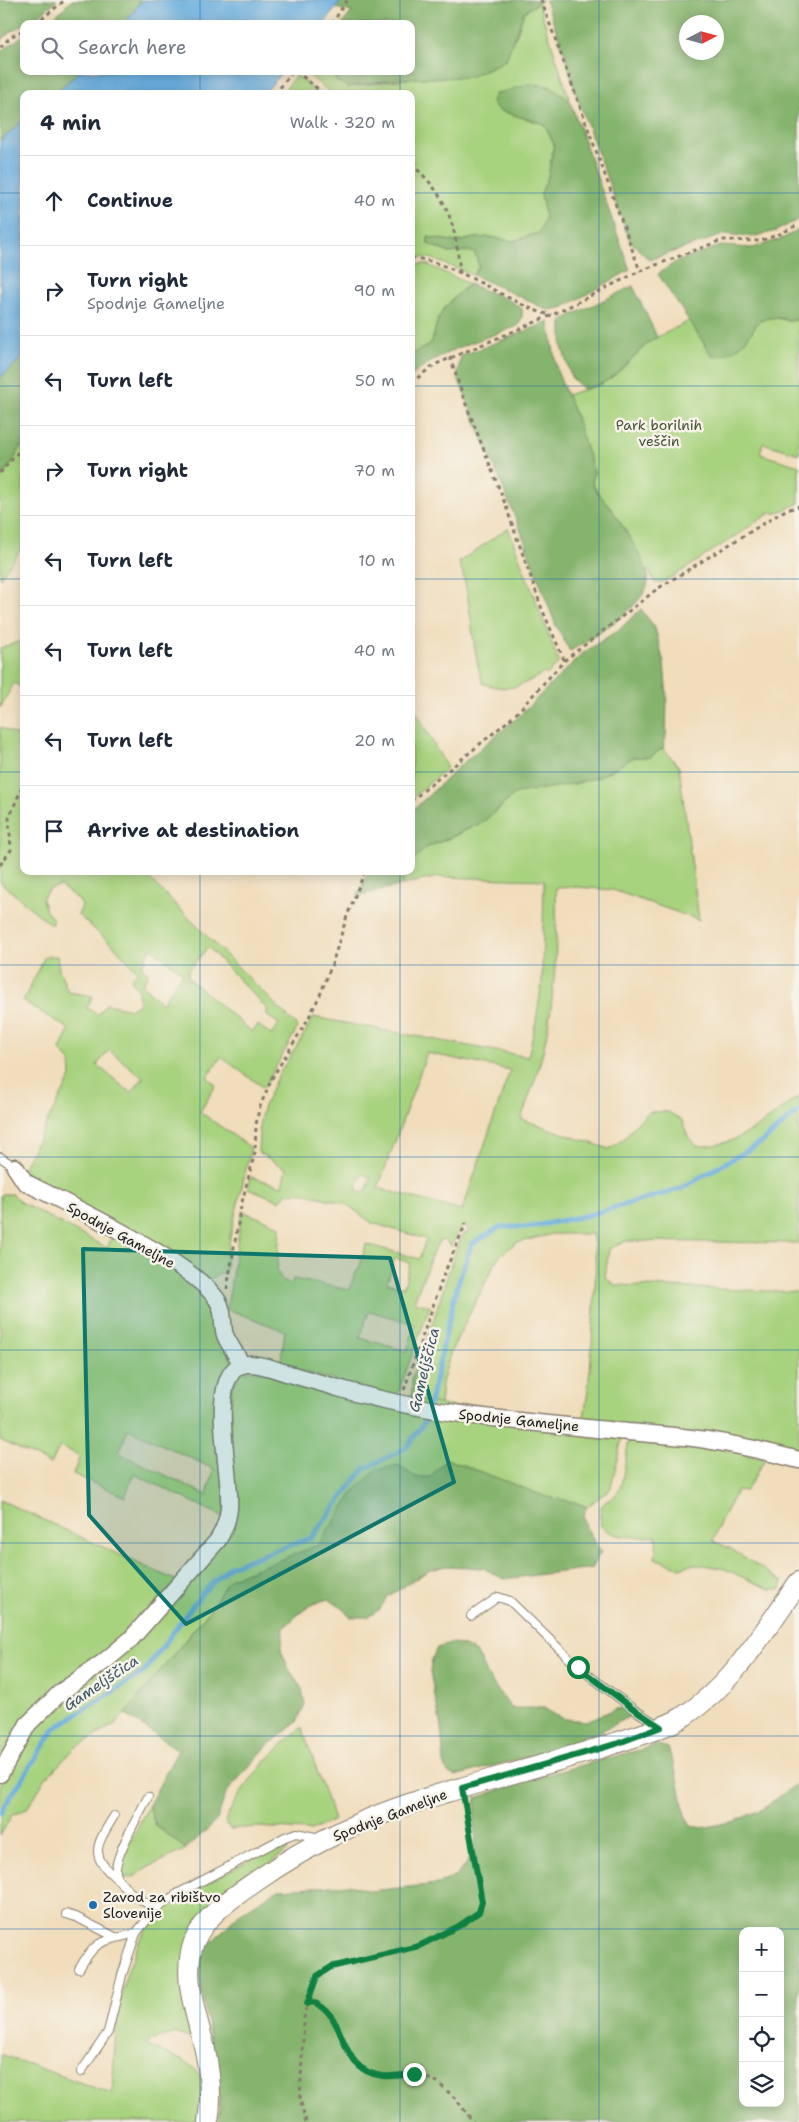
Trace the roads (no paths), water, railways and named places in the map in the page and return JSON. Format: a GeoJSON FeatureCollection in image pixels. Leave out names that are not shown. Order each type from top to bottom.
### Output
{"type":"FeatureCollection","features":[{"type":"Feature","properties":{"kind":"street","name":"Spodnje Gameljne"},"geometry":{"type":"LineString","coordinates":[[15,1168],[25,1182],[150,1248],[188,1272],[210,1291],[220,1306],[226,1336],[242,1365],[250,1364],[360,1395],[441,1411],[482,1417],[705,1439],[799,1460]]}},
{"type":"Feature","properties":{"kind":"street"},"geometry":{"type":"LineString","coordinates":[[0,1774],[32,1719],[61,1692],[105,1661],[130,1640],[218,1540],[226,1525],[229,1509],[230,1487],[225,1458],[223,1420],[226,1389],[235,1369],[242,1365]]}},
{"type":"Feature","properties":{"kind":"street","name":"Spodnje Gameljne"},"geometry":{"type":"LineString","coordinates":[[208,2122],[211,2094],[209,2075],[188,1974],[191,1950],[195,1939],[216,1913],[238,1894],[296,1855],[324,1840],[381,1815],[462,1788],[616,1744],[682,1718],[712,1695],[723,1683],[752,1649],[799,1582]]}},
{"type":"Feature","properties":{"kind":"lane"},"geometry":{"type":"LineString","coordinates":[[0,1157],[15,1168]]}},
{"type":"Feature","properties":{"kind":"lane"},"geometry":{"type":"LineString","coordinates":[[471,1616],[498,1597],[510,1601],[578,1667],[632,1708],[661,1727]]}},
{"type":"Feature","properties":{"kind":"lane"},"geometry":{"type":"LineString","coordinates":[[121,1883],[116,1872],[118,1860],[148,1797]]}},
{"type":"Feature","properties":{"kind":"lane"},"geometry":{"type":"LineString","coordinates":[[114,1816],[98,1847],[97,1857],[104,1868],[121,1883],[142,1901],[156,1909]]}},
{"type":"Feature","properties":{"kind":"lane"},"geometry":{"type":"LineString","coordinates":[[81,2072],[108,2032],[122,1975],[136,1933],[156,1909],[177,1894],[285,1837],[296,1833],[318,1836],[324,1840]]}},
{"type":"Feature","properties":{"kind":"lane"},"geometry":{"type":"LineString","coordinates":[[66,1914],[76,1917],[115,1937]]}},
{"type":"Feature","properties":{"kind":"lane"},"geometry":{"type":"LineString","coordinates":[[79,1969],[98,1943],[136,1933]]}},
{"type":"Feature","properties":{"kind":"water"},"geometry":{"type":"Polygon","coordinates":[[[142,0],[342,0],[327,20],[127,20],[142,0]]]}},
{"type":"Feature","properties":{"kind":"water"},"geometry":{"type":"Polygon","coordinates":[[[75,75],[280,75],[267,90],[59,90],[75,75]]]}},
{"type":"Feature","properties":{"kind":"water"},"geometry":{"type":"Polygon","coordinates":[[[20,124],[20,360],[0,378],[0,141],[20,124]]]}},
{"type":"Feature","properties":{"kind":"waterway","name":"Gameljščica"},"geometry":{"type":"LineString","coordinates":[[0,1813],[55,1728],[144,1672],[202,1593],[230,1566],[311,1538],[364,1469],[406,1448],[426,1420],[457,1286],[472,1244],[500,1227],[530,1227],[585,1216],[680,1189],[762,1142],[799,1111]]}},
{"type":"Feature","properties":{"kind":"place","name":"Zavod za ribištvo Slovenije"},"geometry":{"type":"Point","coordinates":[93,1905]}},
{"type":"Feature","properties":{"kind":"park label","name":"Park borilnih veščin"},"geometry":{"type":"Point","coordinates":[659,434]}}]}
